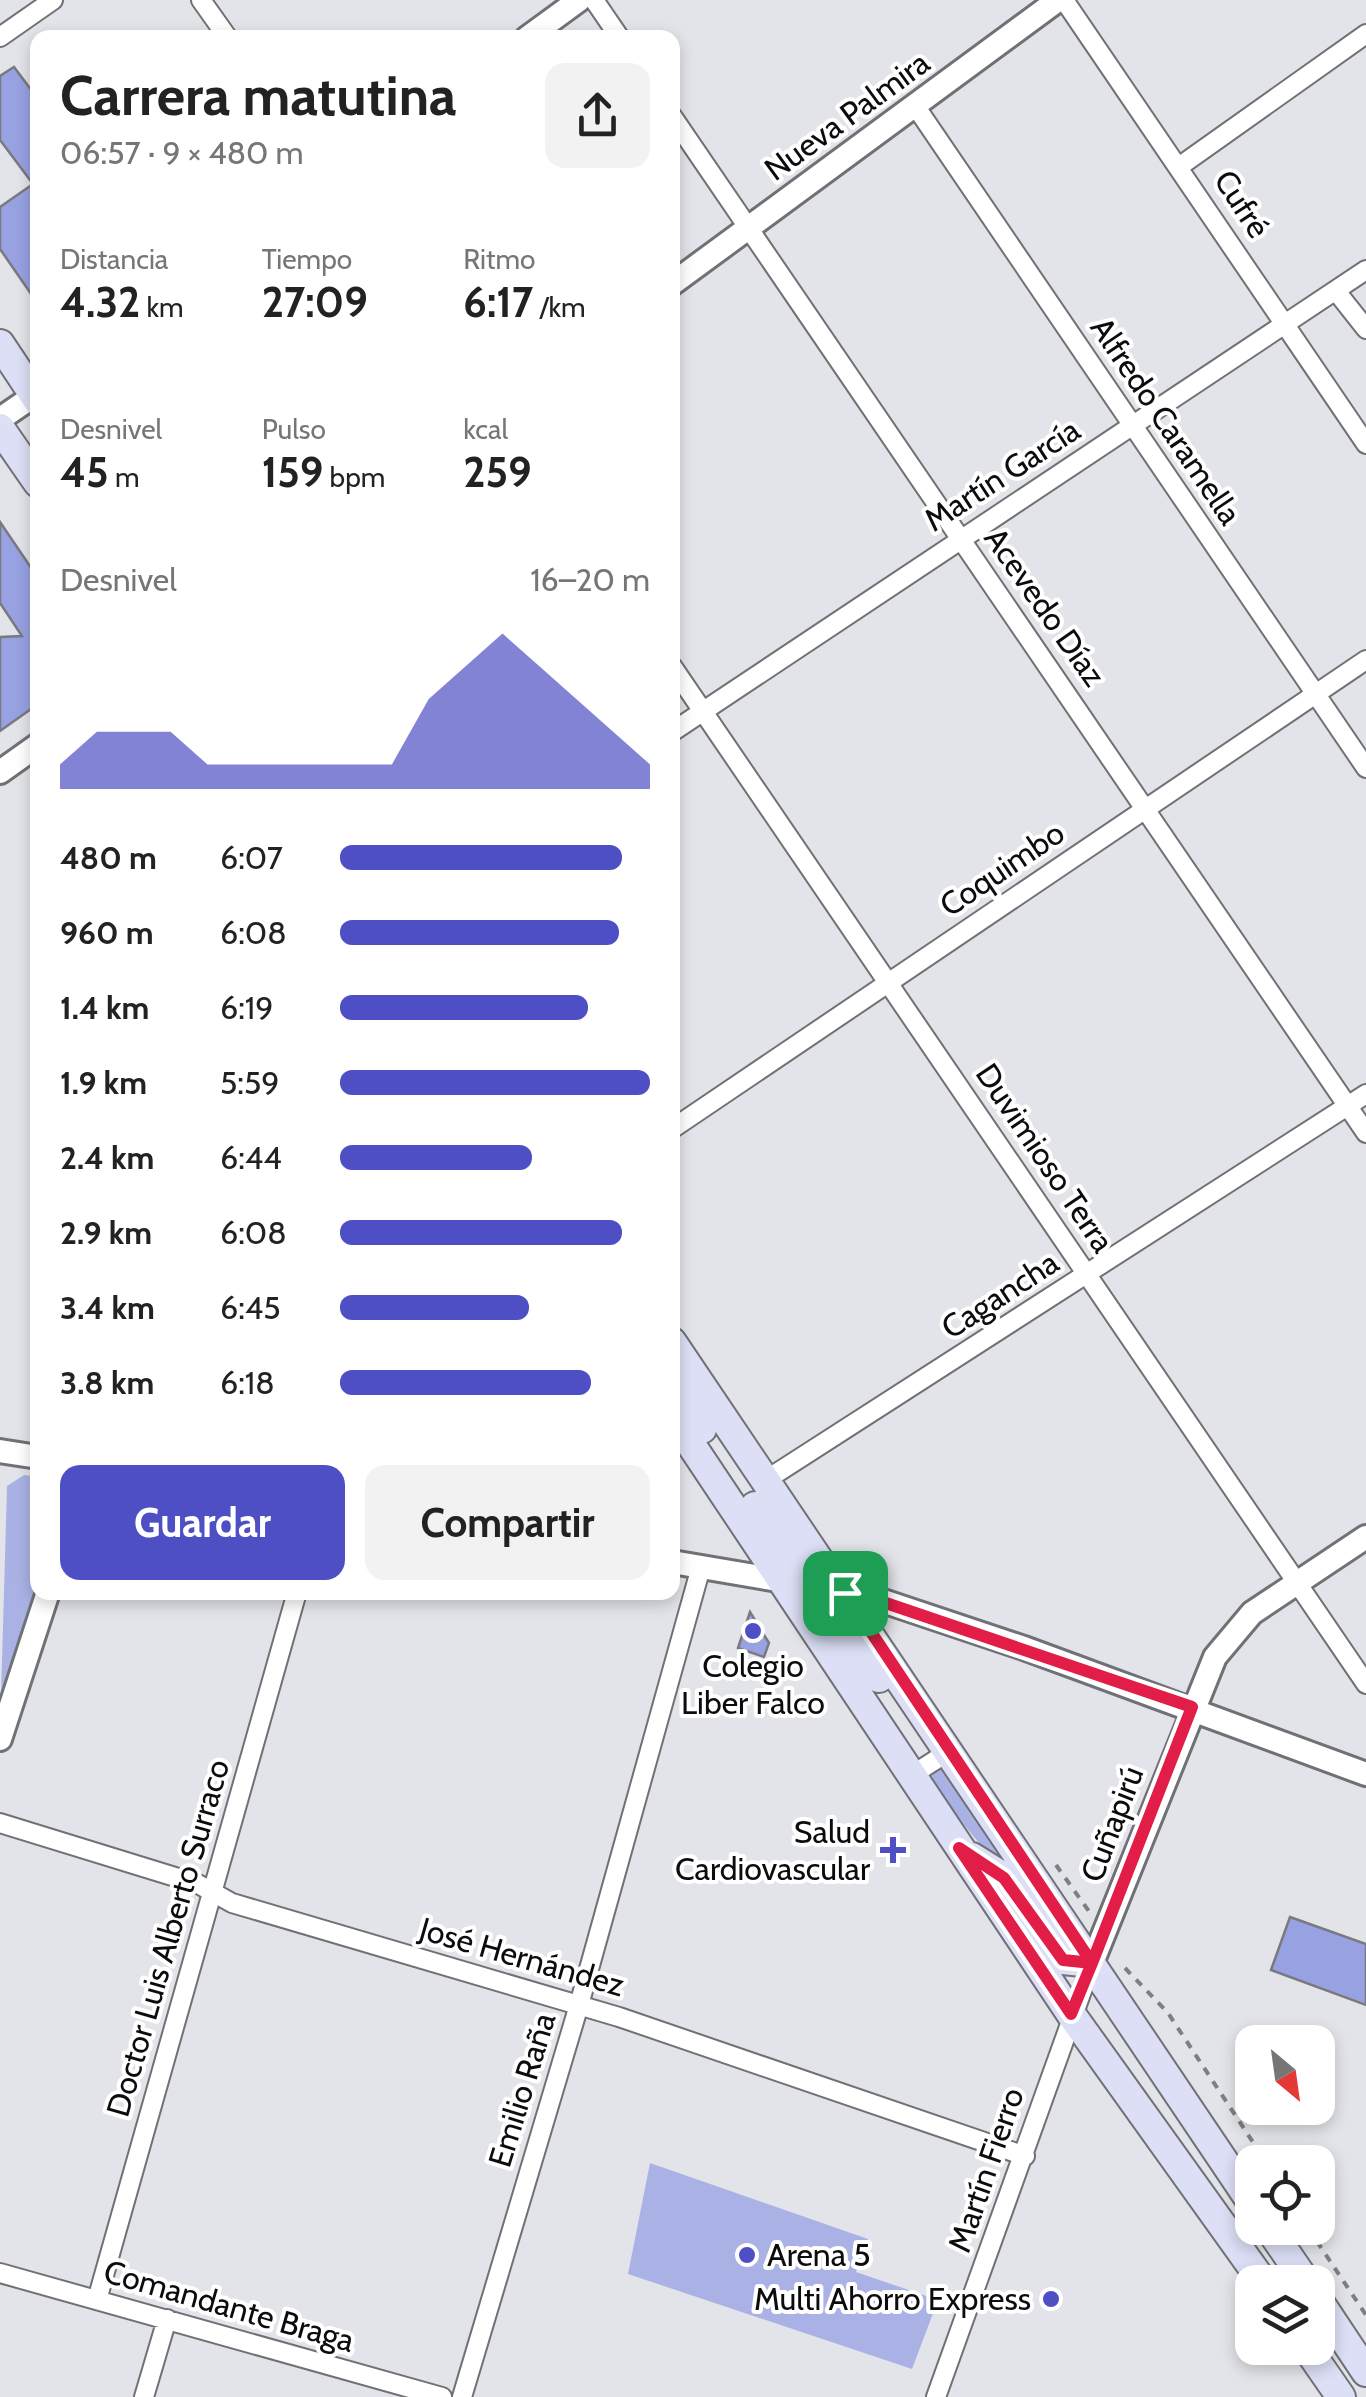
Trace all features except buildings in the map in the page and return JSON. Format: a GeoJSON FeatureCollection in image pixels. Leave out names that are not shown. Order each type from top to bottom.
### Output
{"type":"FeatureCollection","features":[{"type":"Feature","properties":{"kind":"main road"},"geometry":{"type":"LineString","coordinates":[[0,344],[30,387]]}},
{"type":"Feature","properties":{"kind":"main road"},"geometry":{"type":"LineString","coordinates":[[0,428],[30,471]]}},
{"type":"Feature","properties":{"kind":"main road"},"geometry":{"type":"LineString","coordinates":[[680,1354],[845,1593],[1235,2178]]}},
{"type":"Feature","properties":{"kind":"main road"},"geometry":{"type":"LineString","coordinates":[[680,1398],[795,1564],[812,1578],[845,1593]]}},
{"type":"Feature","properties":{"kind":"main road"},"geometry":{"type":"LineString","coordinates":[[680,1428],[1071,2014],[1251,2265]]}},
{"type":"Feature","properties":{"kind":"main road"},"geometry":{"type":"LineString","coordinates":[[783,1581],[829,1608],[888,1692],[919,1709]]}},
{"type":"Feature","properties":{"kind":"main road"},"geometry":{"type":"LineString","coordinates":[[959,1848],[1004,1878],[1063,1960],[1092,1963]]}},
{"type":"Feature","properties":{"kind":"main road"},"geometry":{"type":"LineString","coordinates":[[1335,2326],[1366,2372]]}},
{"type":"Feature","properties":{"kind":"main road"},"geometry":{"type":"LineString","coordinates":[[1319,2365],[1341,2397]]}},
{"type":"Feature","properties":{"kind":"street"},"geometry":{"type":"LineString","coordinates":[[0,37],[53,0]]}},
{"type":"Feature","properties":{"kind":"street"},"geometry":{"type":"LineString","coordinates":[[201,0],[222,30]]}},
{"type":"Feature","properties":{"kind":"street"},"geometry":{"type":"LineString","coordinates":[[538,30],[579,0]]}},
{"type":"Feature","properties":{"kind":"street"},"geometry":{"type":"LineString","coordinates":[[594,0],[615,30]]}},
{"type":"Feature","properties":{"kind":"street","name":"Nueva Palmira"},"geometry":{"type":"LineString","coordinates":[[680,278],[1061,0]]}},
{"type":"Feature","properties":{"kind":"street","name":"Cufré"},"geometry":{"type":"LineString","coordinates":[[1061,0],[1180,166],[1366,444]]}},
{"type":"Feature","properties":{"kind":"street"},"geometry":{"type":"LineString","coordinates":[[1180,166],[1366,34]]}},
{"type":"Feature","properties":{"kind":"street","name":"Alfredo Caramella"},"geometry":{"type":"LineString","coordinates":[[916,106],[1366,768]]}},
{"type":"Feature","properties":{"kind":"street","name":"Acevedo Díaz"},"geometry":{"type":"LineString","coordinates":[[680,128],[1366,1133]]}},
{"type":"Feature","properties":{"kind":"street","name":"Martín García"},"geometry":{"type":"LineString","coordinates":[[680,726],[961,537],[1286,327],[1366,270]]}},
{"type":"Feature","properties":{"kind":"street"},"geometry":{"type":"LineString","coordinates":[[1336,291],[1366,329]]}},
{"type":"Feature","properties":{"kind":"street"},"geometry":{"type":"LineString","coordinates":[[0,420],[30,400]]}},
{"type":"Feature","properties":{"kind":"street","name":"Coquimbo"},"geometry":{"type":"LineString","coordinates":[[680,1124],[1366,660]]}},
{"type":"Feature","properties":{"kind":"street","name":"Duvimioso Terra"},"geometry":{"type":"LineString","coordinates":[[680,677],[1366,1684]]}},
{"type":"Feature","properties":{"kind":"street"},"geometry":{"type":"LineString","coordinates":[[0,772],[30,751]]}},
{"type":"Feature","properties":{"kind":"street","name":"Cagancha"},"geometry":{"type":"LineString","coordinates":[[766,1480],[1366,1094]]}},
{"type":"Feature","properties":{"kind":"street"},"geometry":{"type":"LineString","coordinates":[[0,1451],[30,1455]]}},
{"type":"Feature","properties":{"kind":"street","name":"Cuñapirú"},"geometry":{"type":"LineString","coordinates":[[1092,1963],[1215,1657],[1233,1631],[1366,1538]]}},
{"type":"Feature","properties":{"kind":"street"},"geometry":{"type":"LineString","coordinates":[[680,1563],[877,1600],[1192,1707],[1366,1774]]}},
{"type":"Feature","properties":{"kind":"street","name":"Emilio Raña"},"geometry":{"type":"LineString","coordinates":[[462,2397],[579,2005],[701,1567]]}},
{"type":"Feature","properties":{"kind":"street"},"geometry":{"type":"LineString","coordinates":[[0,1739],[45,1600]]}},
{"type":"Feature","properties":{"kind":"street","name":"Doctor Luis Alberto Surraco"},"geometry":{"type":"LineString","coordinates":[[97,2300],[295,1600]]}},
{"type":"Feature","properties":{"kind":"street"},"geometry":{"type":"LineString","coordinates":[[912,1776],[948,1752]]}},
{"type":"Feature","properties":{"kind":"street","name":"José Hernández"},"geometry":{"type":"LineString","coordinates":[[0,1824],[212,1892],[232,1903],[579,2005],[1025,2156]]}},
{"type":"Feature","properties":{"kind":"street","name":"Martín Fierro"},"geometry":{"type":"LineString","coordinates":[[936,2397],[1092,1963]]}},
{"type":"Feature","properties":{"kind":"street","name":"Comandante Braga"},"geometry":{"type":"LineString","coordinates":[[0,2272],[442,2397]]}},
{"type":"Feature","properties":{"kind":"street"},"geometry":{"type":"LineString","coordinates":[[144,2397],[167,2320]]}},
{"type":"Feature","properties":{"kind":"path"},"geometry":{"type":"LineString","coordinates":[[1048,1854],[1105,1934]]}},
{"type":"Feature","properties":{"kind":"path"},"geometry":{"type":"LineString","coordinates":[[1124,1967],[1168,2013],[1255,2145]]}},
{"type":"Feature","properties":{"kind":"path"},"geometry":{"type":"LineString","coordinates":[[1319,2245],[1366,2314]]}},
{"type":"Feature","properties":{"kind":"shaded area"},"geometry":{"type":"Polygon","coordinates":[[[24,1475],[30,1476],[31,1600],[1,1696],[7,1486],[24,1475]]]}},
{"type":"Feature","properties":{"kind":"shaded area"},"geometry":{"type":"Polygon","coordinates":[[[943,1768],[1059,1937],[946,1802],[932,1781],[932,1774],[943,1768]]]}},
{"type":"Feature","properties":{"kind":"shaded area","name":"Arena 5"},"geometry":{"type":"Polygon","coordinates":[[[650,2163],[868,2239],[856,2272],[938,2300],[912,2369],[628,2274],[650,2163]]]}},
{"type":"Feature","properties":{"kind":"place","name":"Colegio Liber Falco"},"geometry":{"type":"Point","coordinates":[753,1631]}},
{"type":"Feature","properties":{"kind":"place","name":"Salud Cardiovascular"},"geometry":{"type":"Point","coordinates":[893,1850]}},
{"type":"Feature","properties":{"kind":"place","name":"Arena 5"},"geometry":{"type":"Point","coordinates":[747,2255]}},
{"type":"Feature","properties":{"kind":"place","name":"Multi Ahorro Express"},"geometry":{"type":"Point","coordinates":[1051,2299]}},
{"type":"Feature","properties":{"kind":"route"},"geometry":{"type":"LineString","coordinates":[[845,1593],[1024,1648],[1192,1707],[1092,1963],[1063,1960],[1004,1878],[959,1848],[1071,2014],[1092,1963],[845,1593]]}}]}
